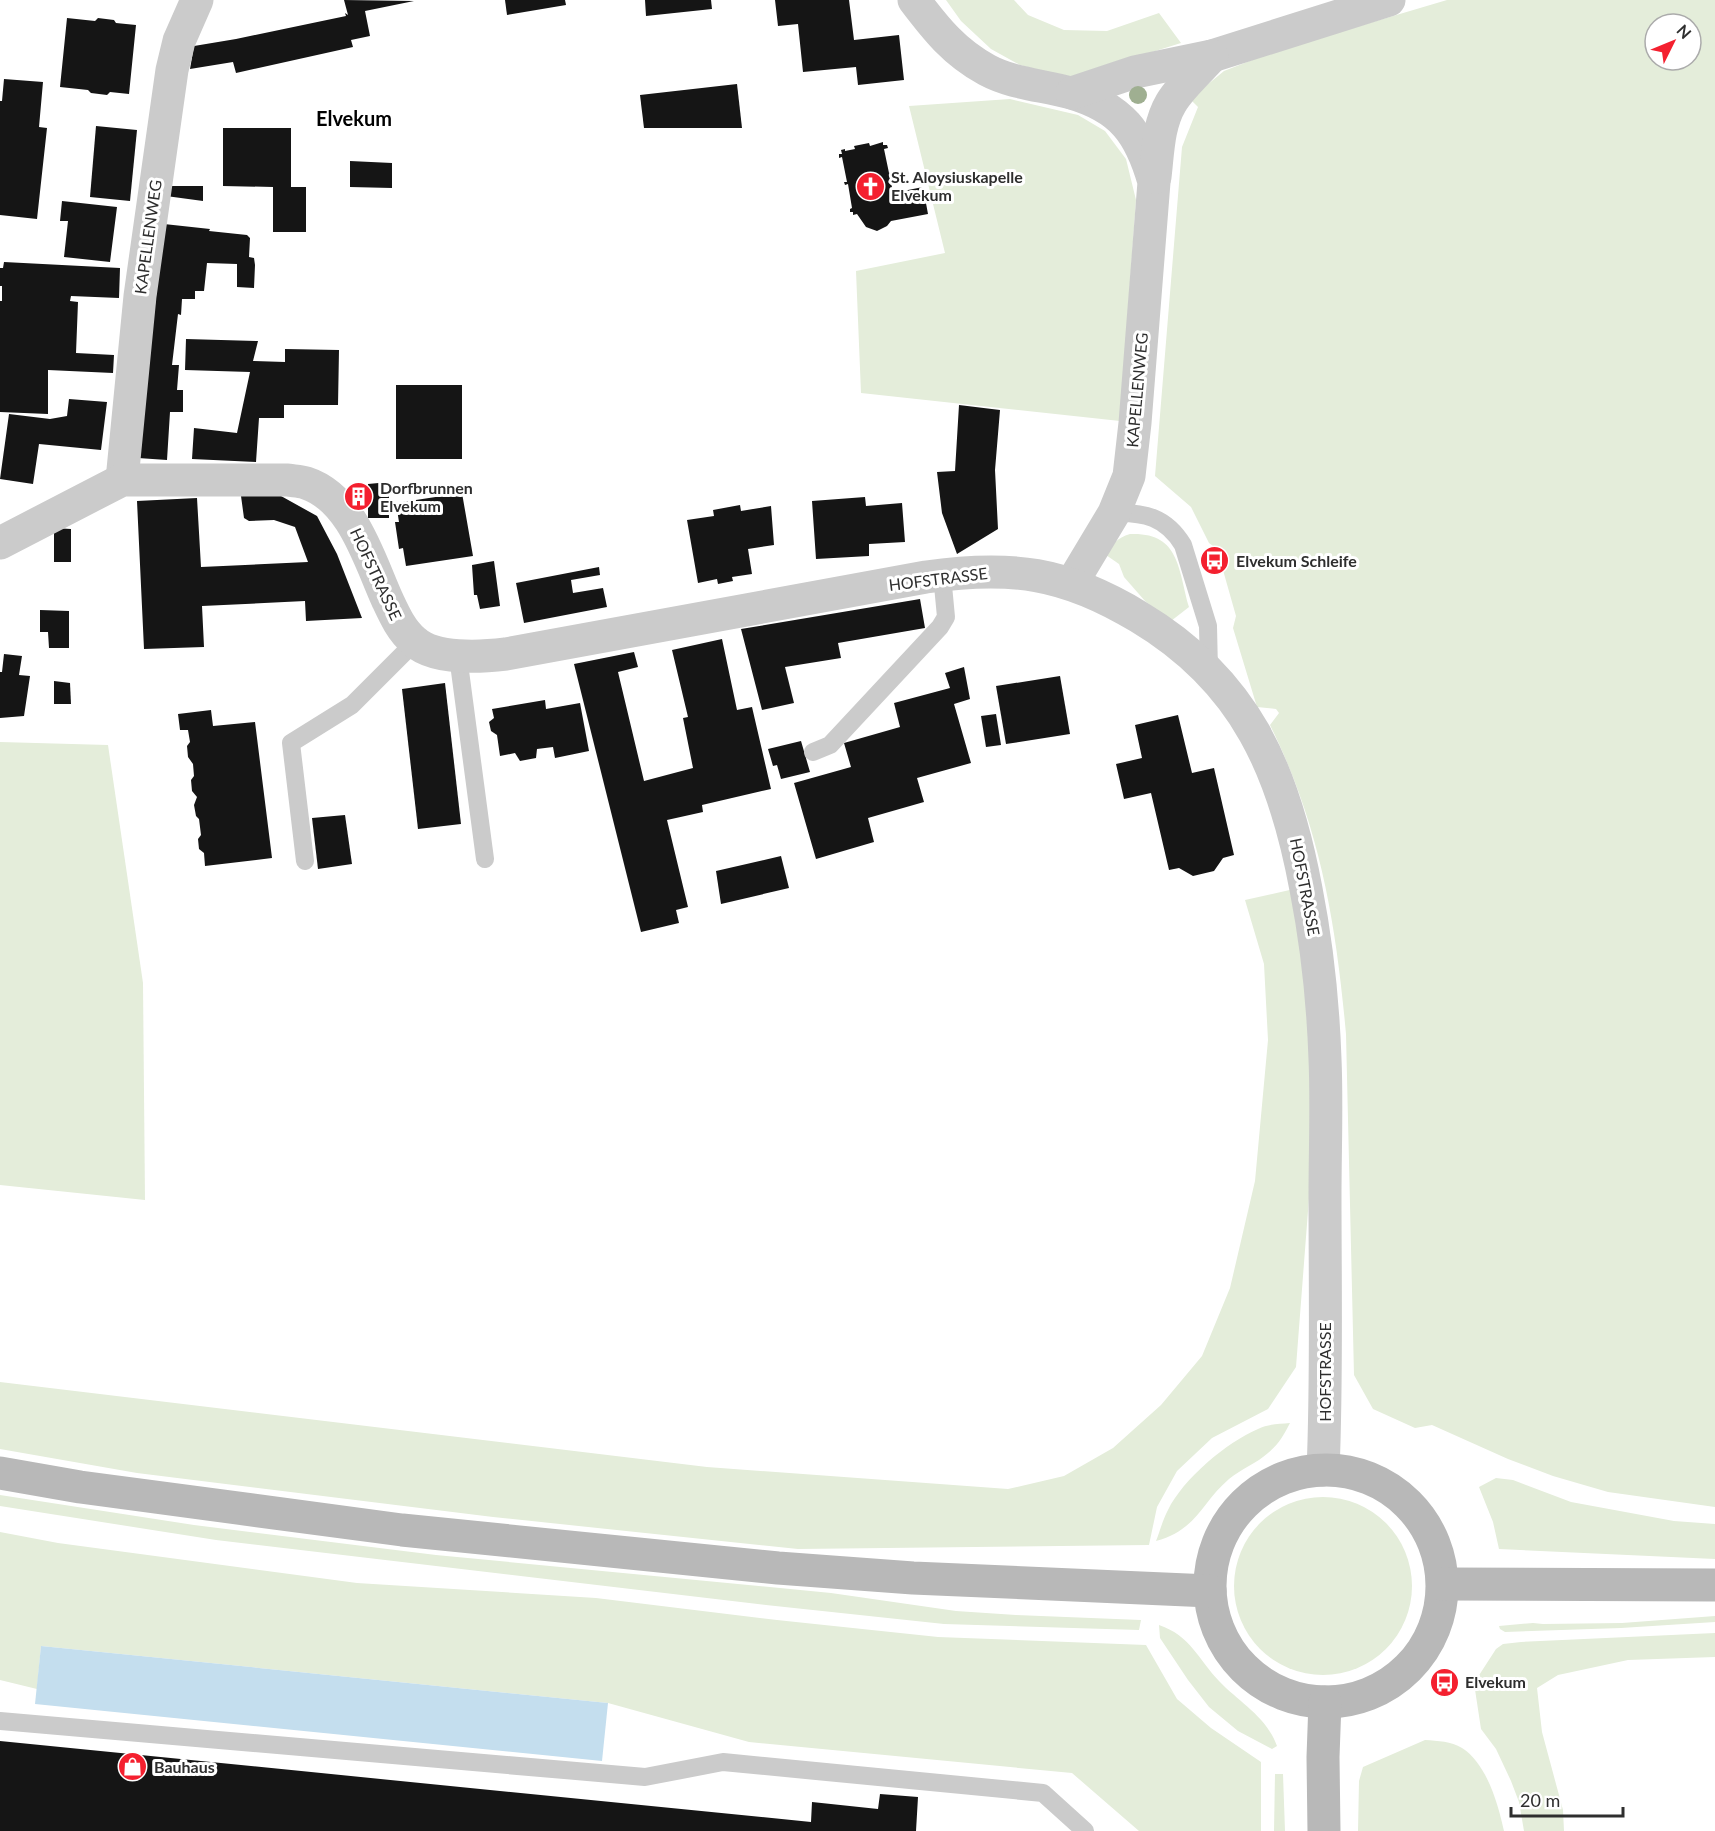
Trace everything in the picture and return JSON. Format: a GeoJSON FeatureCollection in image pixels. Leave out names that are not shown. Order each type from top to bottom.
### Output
{"type":"FeatureCollection","features":[{"type":"Feature","properties":{"kind":"main road"},"geometry":{"type":"LineString","coordinates":[[1323,1470],[1355,1473],[1369,1478],[1398,1494],[1409,1504],[1433,1541],[1443,1584],[1434,1630],[1427,1644],[1397,1679],[1369,1694],[1342,1701],[1325,1702],[1291,1696],[1274,1690],[1245,1669],[1230,1649],[1218,1626],[1212,1608],[1210,1591],[1214,1554],[1230,1521],[1241,1507],[1270,1484],[1287,1477],[1323,1470]]}},
{"type":"Feature","properties":{"kind":"main road"},"geometry":{"type":"LineString","coordinates":[[0,1473],[80,1487],[402,1530],[778,1568],[913,1578],[1210,1591]]}},
{"type":"Feature","properties":{"kind":"main road"},"geometry":{"type":"LineString","coordinates":[[1443,1584],[1715,1585]]}},
{"type":"Feature","properties":{"kind":"main road"},"geometry":{"type":"LineString","coordinates":[[1324,1831],[1325,1702]]}},
{"type":"Feature","properties":{"kind":"street","name":"KAPELLENWEG"},"geometry":{"type":"LineString","coordinates":[[122,480],[140,296],[172,70],[179,41],[197,0]]}},
{"type":"Feature","properties":{"kind":"street","name":"KAPELLENWEG"},"geometry":{"type":"LineString","coordinates":[[914,0],[949,44],[987,70],[1023,83],[1072,93],[1119,117],[1130,127],[1148,160],[1154,182]]}},
{"type":"Feature","properties":{"kind":"street","name":"KAPELLENWEG"},"geometry":{"type":"LineString","coordinates":[[1072,93],[1135,72],[1212,56],[1389,0]]}},
{"type":"Feature","properties":{"kind":"street","name":"KAPELLENWEG"},"geometry":{"type":"LineString","coordinates":[[1072,583],[1114,513],[1129,476],[1154,182],[1161,131],[1172,100],[1212,56]]}},
{"type":"Feature","properties":{"kind":"street","name":"HOFSTRASSE"},"geometry":{"type":"LineString","coordinates":[[0,543],[122,480],[288,480],[306,483],[324,492],[339,505],[351,521],[396,619],[414,642],[435,651],[458,656],[506,654],[942,575],[1001,572],[1033,574],[1072,583],[1124,608],[1171,637],[1209,671],[1245,715],[1277,777],[1286,800],[1299,852],[1315,936],[1322,995],[1325,1061],[1326,1364],[1323,1470]]}},
{"type":"Feature","properties":{"kind":"lane"},"geometry":{"type":"LineString","coordinates":[[1114,513],[1137,513],[1157,519],[1177,534],[1183,544],[1208,626],[1209,671]]}},
{"type":"Feature","properties":{"kind":"lane"},"geometry":{"type":"LineString","coordinates":[[813,752],[830,745],[940,627],[946,617],[942,575]]}},
{"type":"Feature","properties":{"kind":"lane"},"geometry":{"type":"LineString","coordinates":[[305,861],[291,743],[352,705],[414,642]]}},
{"type":"Feature","properties":{"kind":"lane"},"geometry":{"type":"LineString","coordinates":[[458,656],[485,859]]}},
{"type":"Feature","properties":{"kind":"lane"},"geometry":{"type":"LineString","coordinates":[[0,1721],[645,1777],[723,1762],[1043,1793],[1085,1831]]}},
{"type":"Feature","properties":{"kind":"green space"},"geometry":{"type":"Polygon","coordinates":[[[946,0],[1014,0],[1028,15],[1064,30],[1107,31],[1159,13],[1181,43],[1069,78],[1020,65],[991,49],[961,21],[946,0]]]}},
{"type":"Feature","properties":{"kind":"green space"},"geometry":{"type":"Polygon","coordinates":[[[1447,0],[1715,0],[1715,1507],[1608,1492],[1553,1476],[1508,1459],[1432,1425],[1415,1428],[1373,1409],[1354,1375],[1346,1034],[1337,953],[1323,876],[1302,800],[1270,725],[1279,713],[1276,709],[1257,707],[1233,628],[1236,616],[1217,549],[1209,543],[1191,507],[1155,476],[1182,147],[1198,107],[1190,99],[1224,71],[1275,51],[1447,0]]]}},
{"type":"Feature","properties":{"kind":"green space"},"geometry":{"type":"Polygon","coordinates":[[[1010,99],[1078,115],[1105,131],[1126,159],[1136,200],[1120,421],[861,393],[856,271],[945,253],[909,106],[1010,99]]]}},
{"type":"Feature","properties":{"kind":"green space"},"geometry":{"type":"Polygon","coordinates":[[[1130,534],[1159,539],[1168,546],[1174,556],[1189,607],[1171,621],[1145,601],[1124,577],[1119,564],[1106,555],[1115,542],[1130,534]]]}},
{"type":"Feature","properties":{"kind":"green space"},"geometry":{"type":"Polygon","coordinates":[[[0,742],[108,745],[143,983],[145,1200],[0,1185],[0,742]]]}},
{"type":"Feature","properties":{"kind":"green space"},"geometry":{"type":"Polygon","coordinates":[[[1294,889],[1310,996],[1311,1172],[1296,1367],[1268,1409],[1212,1438],[1177,1471],[1157,1507],[1149,1545],[798,1549],[493,1517],[137,1473],[0,1449],[0,1382],[707,1467],[1008,1489],[1064,1476],[1113,1448],[1161,1405],[1202,1356],[1230,1288],[1255,1181],[1268,1040],[1264,964],[1245,900],[1294,889]]]}},
{"type":"Feature","properties":{"kind":"green space"},"geometry":{"type":"Polygon","coordinates":[[[1290,1423],[1272,1450],[1229,1479],[1190,1523],[1170,1536],[1156,1541],[1175,1498],[1207,1463],[1233,1443],[1258,1429],[1290,1423]]]}},
{"type":"Feature","properties":{"kind":"green space"},"geometry":{"type":"Polygon","coordinates":[[[1496,1478],[1513,1480],[1571,1502],[1674,1521],[1715,1524],[1715,1559],[1499,1549],[1493,1522],[1479,1487],[1496,1478]]]}},
{"type":"Feature","properties":{"kind":"green space"},"geometry":{"type":"Polygon","coordinates":[[[0,1495],[194,1525],[436,1555],[831,1593],[956,1611],[1141,1620],[1139,1630],[944,1624],[766,1605],[216,1540],[0,1506],[0,1495]]]}},
{"type":"Feature","properties":{"kind":"green space"},"geometry":{"type":"Polygon","coordinates":[[[1323,1497],[1357,1504],[1386,1523],[1405,1552],[1412,1586],[1405,1620],[1386,1649],[1357,1668],[1323,1675],[1289,1668],[1260,1649],[1241,1620],[1234,1586],[1241,1552],[1260,1523],[1289,1504],[1323,1497]]]}},
{"type":"Feature","properties":{"kind":"green space"},"geometry":{"type":"Polygon","coordinates":[[[0,1532],[58,1543],[357,1583],[596,1598],[938,1637],[1146,1645],[1177,1699],[1211,1728],[1261,1762],[1261,1831],[1139,1831],[1072,1773],[749,1742],[608,1703],[41,1646],[37,1689],[0,1680],[0,1532]]]}},
{"type":"Feature","properties":{"kind":"green space"},"geometry":{"type":"Polygon","coordinates":[[[1715,1616],[1715,1622],[1621,1628],[1505,1632],[1499,1626],[1533,1623],[1622,1623],[1715,1616]]]}},
{"type":"Feature","properties":{"kind":"green space"},"geometry":{"type":"Polygon","coordinates":[[[1159,1625],[1179,1635],[1187,1642],[1219,1681],[1266,1726],[1277,1746],[1272,1749],[1238,1731],[1209,1707],[1160,1638],[1159,1625]]]}},
{"type":"Feature","properties":{"kind":"green space"},"geometry":{"type":"Polygon","coordinates":[[[1715,1633],[1715,1657],[1628,1660],[1558,1675],[1537,1688],[1542,1732],[1563,1810],[1564,1831],[1524,1831],[1519,1802],[1511,1781],[1496,1749],[1481,1729],[1474,1683],[1496,1649],[1503,1644],[1521,1642],[1715,1633]]]}},
{"type":"Feature","properties":{"kind":"green space"},"geometry":{"type":"Polygon","coordinates":[[[1425,1740],[1453,1744],[1471,1755],[1490,1785],[1504,1831],[1358,1831],[1359,1781],[1363,1767],[1425,1740]]]}},
{"type":"Feature","properties":{"kind":"green space"},"geometry":{"type":"Polygon","coordinates":[[[1275,1774],[1283,1774],[1285,1831],[1274,1831],[1275,1774]]]}},
{"type":"Feature","properties":{"kind":"water"},"geometry":{"type":"Polygon","coordinates":[[[41,1646],[608,1703],[602,1761],[35,1704],[41,1646]]]}},
{"type":"Feature","properties":{"kind":"building"},"geometry":{"type":"Polygon","coordinates":[[[344,0],[414,1],[365,11],[370,36],[351,40],[353,47],[236,73],[233,62],[190,69],[194,46],[346,16],[345,13],[348,15],[344,0]]]}},
{"type":"Feature","properties":{"kind":"building"},"geometry":{"type":"Polygon","coordinates":[[[505,0],[565,0],[566,5],[507,15],[505,0]]]}},
{"type":"Feature","properties":{"kind":"building"},"geometry":{"type":"Polygon","coordinates":[[[645,0],[711,0],[712,9],[646,16],[645,0]]]}},
{"type":"Feature","properties":{"kind":"building"},"geometry":{"type":"Polygon","coordinates":[[[775,0],[849,0],[854,40],[899,35],[904,80],[858,85],[856,67],[803,72],[798,24],[778,26],[775,0]]]}},
{"type":"Feature","properties":{"kind":"building"},"geometry":{"type":"Polygon","coordinates":[[[67,18],[95,21],[98,18],[136,25],[129,94],[110,92],[107,95],[60,87],[67,18]]]}},
{"type":"Feature","properties":{"kind":"building"},"geometry":{"type":"Polygon","coordinates":[[[4,79],[43,82],[39,127],[47,128],[37,219],[0,215],[0,101],[2,101],[4,79]]]}},
{"type":"Feature","properties":{"kind":"building"},"geometry":{"type":"Polygon","coordinates":[[[737,84],[742,128],[644,128],[640,95],[737,84]]]}},
{"type":"Feature","properties":{"kind":"building"},"geometry":{"type":"Polygon","coordinates":[[[96,126],[137,130],[130,201],[90,197],[96,126]]]}},
{"type":"Feature","properties":{"kind":"building"},"geometry":{"type":"Polygon","coordinates":[[[223,128],[291,128],[291,187],[306,187],[306,232],[273,232],[273,187],[223,186],[223,128]]]}},
{"type":"Feature","properties":{"kind":"building","name":"St. Aloysiuskapelle Elvekum"},"geometry":{"type":"Polygon","coordinates":[[[883,142],[883,145],[887,145],[888,148],[884,149],[889,173],[892,172],[893,176],[890,176],[893,193],[923,187],[928,214],[891,221],[877,231],[866,227],[857,214],[853,215],[853,212],[850,212],[852,208],[848,184],[845,185],[844,182],[847,182],[842,157],[839,158],[839,154],[842,154],[841,150],[855,149],[854,146],[869,143],[870,146],[883,142]]]}},
{"type":"Feature","properties":{"kind":"building"},"geometry":{"type":"Polygon","coordinates":[[[350,161],[392,163],[392,188],[350,187],[350,161]]]}},
{"type":"Feature","properties":{"kind":"building"},"geometry":{"type":"Polygon","coordinates":[[[168,186],[203,186],[203,201],[166,196],[168,186]]]}},
{"type":"Feature","properties":{"kind":"building"},"geometry":{"type":"Polygon","coordinates":[[[62,201],[117,207],[110,262],[64,257],[68,221],[60,221],[62,201]]]}},
{"type":"Feature","properties":{"kind":"building"},"geometry":{"type":"Polygon","coordinates":[[[164,224],[247,235],[250,238],[249,257],[254,258],[255,265],[254,288],[237,287],[237,264],[207,263],[204,291],[195,291],[195,299],[182,299],[172,365],[179,365],[177,390],[183,390],[183,412],[170,412],[167,460],[138,458],[164,224]]]}},
{"type":"Feature","properties":{"kind":"building"},"geometry":{"type":"Polygon","coordinates":[[[4,262],[120,268],[119,298],[71,296],[70,301],[78,302],[76,353],[114,355],[113,373],[48,370],[48,414],[0,412],[2,286],[0,286],[0,268],[3,268],[4,262]]]}},
{"type":"Feature","properties":{"kind":"building"},"geometry":{"type":"Polygon","coordinates":[[[186,339],[258,341],[253,361],[285,362],[285,349],[339,350],[338,405],[284,405],[284,418],[259,418],[256,462],[192,459],[194,428],[237,433],[250,372],[185,370],[186,339]]]}},
{"type":"Feature","properties":{"kind":"building"},"geometry":{"type":"Polygon","coordinates":[[[396,385],[462,385],[462,459],[396,459],[396,385]]]}},
{"type":"Feature","properties":{"kind":"building"},"geometry":{"type":"Polygon","coordinates":[[[69,399],[107,402],[101,450],[39,444],[33,484],[0,479],[9,414],[50,419],[67,416],[69,399]]]}},
{"type":"Feature","properties":{"kind":"building"},"geometry":{"type":"Polygon","coordinates":[[[959,405],[1000,410],[995,470],[998,529],[957,554],[942,513],[937,472],[955,471],[959,405]]]}},
{"type":"Feature","properties":{"kind":"building"},"geometry":{"type":"Polygon","coordinates":[[[389,482],[389,518],[368,518],[368,484],[389,482]]]}},
{"type":"Feature","properties":{"kind":"building","name":"Dorfbrunnen Elvekum"},"geometry":{"type":"Polygon","coordinates":[[[354,490],[364,490],[364,503],[354,503],[354,490]]]}},
{"type":"Feature","properties":{"kind":"building"},"geometry":{"type":"Polygon","coordinates":[[[462,493],[473,556],[406,566],[403,548],[399,549],[395,522],[399,522],[396,503],[462,493]]]}},
{"type":"Feature","properties":{"kind":"building"},"geometry":{"type":"Polygon","coordinates":[[[241,496],[281,496],[317,516],[337,554],[362,618],[306,621],[305,601],[202,606],[204,647],[144,649],[137,501],[197,498],[201,567],[308,562],[295,527],[274,520],[249,521],[244,518],[241,496]]]}},
{"type":"Feature","properties":{"kind":"building"},"geometry":{"type":"Polygon","coordinates":[[[865,497],[866,506],[902,503],[905,542],[869,544],[869,556],[816,559],[812,501],[865,497]]]}},
{"type":"Feature","properties":{"kind":"building"},"geometry":{"type":"Polygon","coordinates":[[[740,505],[741,511],[771,506],[774,545],[748,549],[752,574],[732,577],[733,581],[718,584],[717,579],[698,583],[687,520],[714,516],[713,510],[740,505]]]}},
{"type":"Feature","properties":{"kind":"building"},"geometry":{"type":"Polygon","coordinates":[[[54,528],[71,529],[71,562],[54,562],[54,528]]]}},
{"type":"Feature","properties":{"kind":"building"},"geometry":{"type":"Polygon","coordinates":[[[494,561],[500,606],[480,609],[477,595],[474,595],[472,565],[494,561]]]}},
{"type":"Feature","properties":{"kind":"building"},"geometry":{"type":"Polygon","coordinates":[[[599,567],[600,575],[571,580],[573,593],[603,588],[607,607],[524,623],[516,583],[599,567]]]}},
{"type":"Feature","properties":{"kind":"building"},"geometry":{"type":"Polygon","coordinates":[[[920,599],[925,628],[838,643],[841,658],[785,667],[794,703],[762,710],[741,629],[920,599]]]}},
{"type":"Feature","properties":{"kind":"building"},"geometry":{"type":"Polygon","coordinates":[[[40,610],[69,611],[69,648],[49,648],[48,632],[40,632],[40,610]]]}},
{"type":"Feature","properties":{"kind":"building"},"geometry":{"type":"Polygon","coordinates":[[[722,639],[737,710],[752,707],[771,789],[702,805],[703,812],[667,820],[688,907],[676,910],[679,923],[641,932],[574,664],[634,652],[638,667],[618,672],[644,781],[693,768],[683,718],[688,717],[672,650],[722,639]]]}},
{"type":"Feature","properties":{"kind":"building"},"geometry":{"type":"Polygon","coordinates":[[[4,654],[22,656],[19,675],[30,676],[24,716],[0,718],[0,672],[2,672],[4,654]]]}},
{"type":"Feature","properties":{"kind":"building"},"geometry":{"type":"Polygon","coordinates":[[[964,667],[970,699],[954,704],[971,763],[917,778],[924,802],[868,818],[874,842],[816,859],[794,783],[851,767],[844,743],[900,727],[894,703],[950,688],[945,673],[964,667]]]}},
{"type":"Feature","properties":{"kind":"building"},"geometry":{"type":"Polygon","coordinates":[[[1060,676],[1070,734],[1006,744],[996,686],[1060,676]]]}},
{"type":"Feature","properties":{"kind":"building"},"geometry":{"type":"Polygon","coordinates":[[[54,681],[70,683],[71,704],[54,704],[54,681]]]}},
{"type":"Feature","properties":{"kind":"building"},"geometry":{"type":"Polygon","coordinates":[[[445,683],[461,824],[418,829],[402,689],[445,683]]]}},
{"type":"Feature","properties":{"kind":"building"},"geometry":{"type":"Polygon","coordinates":[[[545,700],[546,709],[580,703],[589,751],[555,758],[553,747],[537,749],[536,758],[520,761],[515,753],[500,756],[497,735],[491,731],[489,722],[494,718],[492,709],[545,700]]]}},
{"type":"Feature","properties":{"kind":"building"},"geometry":{"type":"Polygon","coordinates":[[[211,710],[213,726],[255,722],[272,858],[205,866],[204,853],[199,849],[198,839],[201,835],[194,805],[197,797],[192,791],[191,780],[194,776],[193,764],[188,757],[187,746],[190,742],[188,730],[180,730],[178,714],[211,710]]]}},
{"type":"Feature","properties":{"kind":"building"},"geometry":{"type":"Polygon","coordinates":[[[996,714],[1001,745],[986,747],[981,716],[996,714]]]}},
{"type":"Feature","properties":{"kind":"building"},"geometry":{"type":"Polygon","coordinates":[[[1178,715],[1192,773],[1214,768],[1234,855],[1223,858],[1214,871],[1193,876],[1179,868],[1169,870],[1151,793],[1124,799],[1116,764],[1142,758],[1135,725],[1178,715]]]}},
{"type":"Feature","properties":{"kind":"building"},"geometry":{"type":"Polygon","coordinates":[[[801,741],[810,772],[781,779],[777,765],[773,766],[768,749],[801,741]]]}},
{"type":"Feature","properties":{"kind":"building"},"geometry":{"type":"Polygon","coordinates":[[[345,815],[352,864],[318,869],[312,818],[345,815]]]}},
{"type":"Feature","properties":{"kind":"building"},"geometry":{"type":"Polygon","coordinates":[[[781,856],[789,888],[721,904],[716,871],[781,856]]]}},
{"type":"Feature","properties":{"kind":"building","name":"Bauhaus"},"geometry":{"type":"Polygon","coordinates":[[[0,1741],[811,1822],[812,1802],[878,1809],[880,1794],[918,1797],[916,1831],[0,1831],[0,1741]]]}},
{"type":"Feature","properties":{"kind":"place","name":"St. Aloysiuskapelle Elvekum"},"geometry":{"type":"Point","coordinates":[870,186]}},
{"type":"Feature","properties":{"kind":"place","name":"Dorfbrunnen Elvekum"},"geometry":{"type":"Point","coordinates":[359,497]}},
{"type":"Feature","properties":{"kind":"place","name":"Elvekum Schleife"},"geometry":{"type":"Point","coordinates":[1215,561]}},
{"type":"Feature","properties":{"kind":"place","name":"Elvekum"},"geometry":{"type":"Point","coordinates":[1444,1682]}},
{"type":"Feature","properties":{"kind":"place","name":"Bauhaus"},"geometry":{"type":"Point","coordinates":[133,1767]}},
{"type":"Feature","properties":{"kind":"district","name":"Elvekum"},"geometry":{"type":"Point","coordinates":[354,119]}}]}
